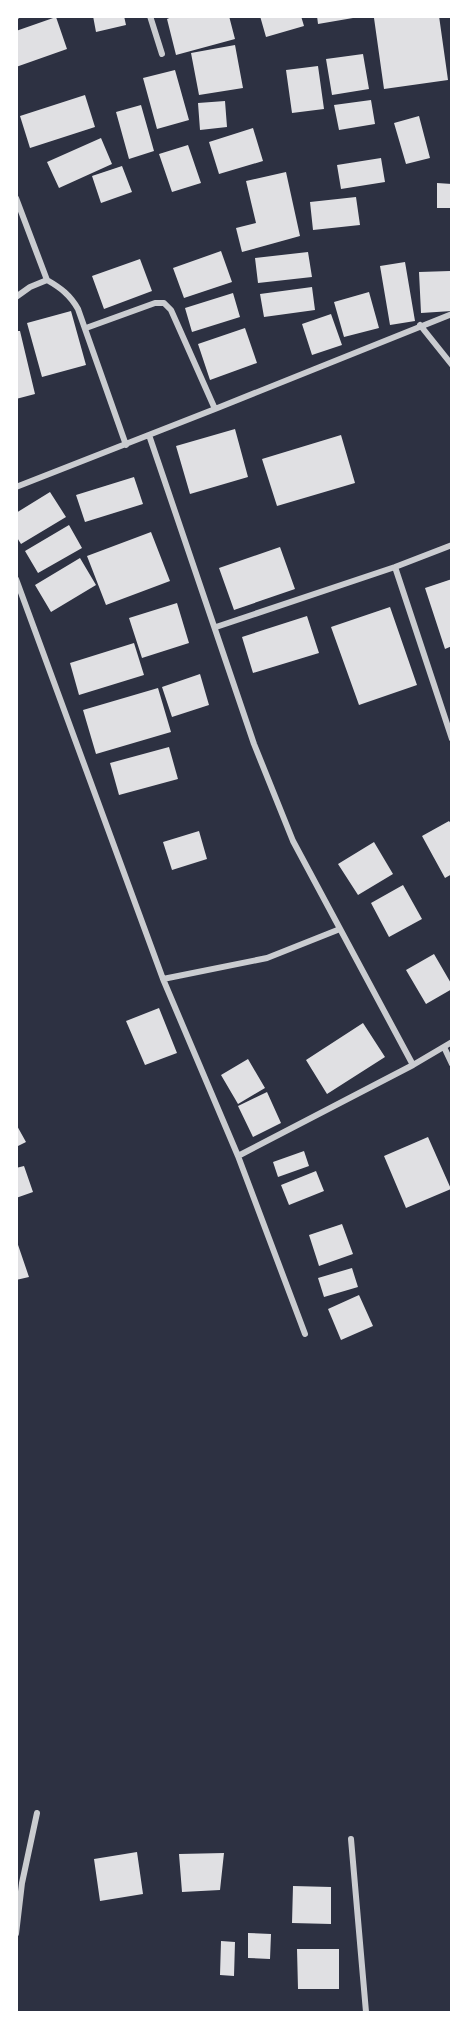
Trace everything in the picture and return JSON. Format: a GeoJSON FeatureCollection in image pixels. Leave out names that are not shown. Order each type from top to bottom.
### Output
{"type":"FeatureCollection","features":[{"type":"Feature","properties":{"kind":"street"},"geometry":{"type":"LineString","coordinates":[[150,16],[162,54]]}},
{"type":"Feature","properties":{"kind":"street"},"geometry":{"type":"LineString","coordinates":[[16,198],[47,280],[64,290],[72,298],[86,328],[126,445]]}},
{"type":"Feature","properties":{"kind":"street"},"geometry":{"type":"LineString","coordinates":[[16,297],[30,287],[47,280]]}},
{"type":"Feature","properties":{"kind":"street"},"geometry":{"type":"LineString","coordinates":[[86,328],[155,303],[164,303],[171,310],[215,409]]}},
{"type":"Feature","properties":{"kind":"street"},"geometry":{"type":"LineString","coordinates":[[16,487],[452,314]]}},
{"type":"Feature","properties":{"kind":"street"},"geometry":{"type":"LineString","coordinates":[[420,325],[452,365]]}},
{"type":"Feature","properties":{"kind":"street"},"geometry":{"type":"LineString","coordinates":[[149,435],[254,744],[293,841],[413,1065]]}},
{"type":"Feature","properties":{"kind":"street"},"geometry":{"type":"LineString","coordinates":[[216,627],[395,567],[452,545]]}},
{"type":"Feature","properties":{"kind":"street"},"geometry":{"type":"LineString","coordinates":[[395,567],[452,739]]}},
{"type":"Feature","properties":{"kind":"street"},"geometry":{"type":"LineString","coordinates":[[16,579],[163,979],[238,1156],[305,1334]]}},
{"type":"Feature","properties":{"kind":"street"},"geometry":{"type":"LineString","coordinates":[[163,979],[267,958],[340,929]]}},
{"type":"Feature","properties":{"kind":"street"},"geometry":{"type":"LineString","coordinates":[[238,1156],[413,1065],[452,1042]]}},
{"type":"Feature","properties":{"kind":"street"},"geometry":{"type":"LineString","coordinates":[[444,1047],[452,1064]]}},
{"type":"Feature","properties":{"kind":"street"},"geometry":{"type":"LineString","coordinates":[[16,1934],[22,1883],[37,1813]]}},
{"type":"Feature","properties":{"kind":"street"},"geometry":{"type":"LineString","coordinates":[[351,1839],[366,2013]]}},
{"type":"Feature","properties":{"kind":"building"},"geometry":{"type":"Polygon","coordinates":[[[93,16],[124,16],[126,25],[96,32],[93,16]]]}},
{"type":"Feature","properties":{"kind":"building"},"geometry":{"type":"Polygon","coordinates":[[[174,16],[229,16],[235,39],[176,55],[167,19],[174,16]]]}},
{"type":"Feature","properties":{"kind":"building"},"geometry":{"type":"Polygon","coordinates":[[[260,16],[301,16],[304,26],[266,37],[260,16]]]}},
{"type":"Feature","properties":{"kind":"building"},"geometry":{"type":"Polygon","coordinates":[[[317,16],[353,16],[353,18],[318,24],[317,16]]]}},
{"type":"Feature","properties":{"kind":"building"},"geometry":{"type":"Polygon","coordinates":[[[439,16],[448,80],[384,89],[374,18],[439,16]]]}},
{"type":"Feature","properties":{"kind":"building"},"geometry":{"type":"Polygon","coordinates":[[[56,17],[67,49],[16,67],[16,31],[56,17]]]}},
{"type":"Feature","properties":{"kind":"building"},"geometry":{"type":"Polygon","coordinates":[[[235,45],[243,88],[199,95],[191,53],[235,45]]]}},
{"type":"Feature","properties":{"kind":"building"},"geometry":{"type":"Polygon","coordinates":[[[363,54],[369,89],[332,95],[326,59],[363,54]]]}},
{"type":"Feature","properties":{"kind":"building"},"geometry":{"type":"Polygon","coordinates":[[[318,66],[324,109],[292,113],[286,70],[318,66]]]}},
{"type":"Feature","properties":{"kind":"building"},"geometry":{"type":"Polygon","coordinates":[[[175,70],[189,120],[157,129],[143,78],[175,70]]]}},
{"type":"Feature","properties":{"kind":"building"},"geometry":{"type":"Polygon","coordinates":[[[85,95],[95,127],[30,148],[20,116],[85,95]]]}},
{"type":"Feature","properties":{"kind":"building"},"geometry":{"type":"Polygon","coordinates":[[[371,100],[375,124],[339,130],[334,105],[371,100]]]}},
{"type":"Feature","properties":{"kind":"building"},"geometry":{"type":"Polygon","coordinates":[[[225,101],[227,127],[200,130],[198,103],[225,101]]]}},
{"type":"Feature","properties":{"kind":"building"},"geometry":{"type":"Polygon","coordinates":[[[141,105],[154,151],[129,159],[116,112],[141,105]]]}},
{"type":"Feature","properties":{"kind":"building"},"geometry":{"type":"Polygon","coordinates":[[[419,116],[430,158],[406,164],[394,123],[419,116]]]}},
{"type":"Feature","properties":{"kind":"building"},"geometry":{"type":"Polygon","coordinates":[[[253,128],[263,161],[219,174],[209,142],[253,128]]]}},
{"type":"Feature","properties":{"kind":"building"},"geometry":{"type":"Polygon","coordinates":[[[101,138],[112,164],[59,188],[47,162],[101,138]]]}},
{"type":"Feature","properties":{"kind":"building"},"geometry":{"type":"Polygon","coordinates":[[[188,145],[201,183],[172,192],[159,154],[188,145]]]}},
{"type":"Feature","properties":{"kind":"building"},"geometry":{"type":"Polygon","coordinates":[[[381,158],[385,182],[341,189],[337,165],[381,158]]]}},
{"type":"Feature","properties":{"kind":"building"},"geometry":{"type":"Polygon","coordinates":[[[122,166],[132,192],[101,203],[92,176],[122,166]]]}},
{"type":"Feature","properties":{"kind":"building"},"geometry":{"type":"Polygon","coordinates":[[[286,172],[300,236],[242,252],[236,228],[256,223],[246,181],[286,172]]]}},
{"type":"Feature","properties":{"kind":"building"},"geometry":{"type":"Polygon","coordinates":[[[437,183],[452,184],[452,208],[437,208],[437,183]]]}},
{"type":"Feature","properties":{"kind":"building"},"geometry":{"type":"Polygon","coordinates":[[[356,197],[360,225],[313,230],[310,202],[356,197]]]}},
{"type":"Feature","properties":{"kind":"building"},"geometry":{"type":"Polygon","coordinates":[[[221,251],[232,282],[184,298],[173,268],[221,251]]]}},
{"type":"Feature","properties":{"kind":"building"},"geometry":{"type":"Polygon","coordinates":[[[308,252],[312,277],[258,283],[255,258],[308,252]]]}},
{"type":"Feature","properties":{"kind":"building"},"geometry":{"type":"Polygon","coordinates":[[[140,259],[152,291],[104,309],[92,276],[140,259]]]}},
{"type":"Feature","properties":{"kind":"building"},"geometry":{"type":"Polygon","coordinates":[[[405,262],[415,321],[390,325],[380,266],[405,262]]]}},
{"type":"Feature","properties":{"kind":"building"},"geometry":{"type":"Polygon","coordinates":[[[450,271],[452,311],[421,313],[419,272],[450,271]]]}},
{"type":"Feature","properties":{"kind":"building"},"geometry":{"type":"Polygon","coordinates":[[[312,287],[315,310],[264,317],[260,294],[312,287]]]}},
{"type":"Feature","properties":{"kind":"building"},"geometry":{"type":"Polygon","coordinates":[[[369,292],[379,328],[344,337],[334,302],[369,292]]]}},
{"type":"Feature","properties":{"kind":"building"},"geometry":{"type":"Polygon","coordinates":[[[233,293],[240,317],[192,332],[185,308],[233,293]]]}},
{"type":"Feature","properties":{"kind":"building"},"geometry":{"type":"Polygon","coordinates":[[[71,311],[86,365],[42,377],[27,323],[71,311]]]}},
{"type":"Feature","properties":{"kind":"building"},"geometry":{"type":"Polygon","coordinates":[[[331,314],[342,345],[312,355],[302,324],[331,314]]]}},
{"type":"Feature","properties":{"kind":"building"},"geometry":{"type":"Polygon","coordinates":[[[245,328],[257,363],[210,380],[198,344],[245,328]]]}},
{"type":"Feature","properties":{"kind":"building"},"geometry":{"type":"Polygon","coordinates":[[[16,331],[20,331],[35,394],[16,399],[16,331]]]}},
{"type":"Feature","properties":{"kind":"building"},"geometry":{"type":"Polygon","coordinates":[[[235,429],[248,477],[190,494],[176,446],[235,429]]]}},
{"type":"Feature","properties":{"kind":"building"},"geometry":{"type":"Polygon","coordinates":[[[341,435],[355,483],[277,506],[262,459],[341,435]]]}},
{"type":"Feature","properties":{"kind":"building"},"geometry":{"type":"Polygon","coordinates":[[[134,477],[143,504],[85,522],[76,495],[134,477]]]}},
{"type":"Feature","properties":{"kind":"building"},"geometry":{"type":"Polygon","coordinates":[[[50,492],[66,517],[21,544],[16,536],[16,513],[50,492]]]}},
{"type":"Feature","properties":{"kind":"building"},"geometry":{"type":"Polygon","coordinates":[[[69,525],[82,548],[38,573],[25,551],[69,525]]]}},
{"type":"Feature","properties":{"kind":"building"},"geometry":{"type":"Polygon","coordinates":[[[151,532],[170,581],[106,605],[87,556],[151,532]]]}},
{"type":"Feature","properties":{"kind":"building"},"geometry":{"type":"Polygon","coordinates":[[[280,547],[295,589],[234,610],[219,568],[280,547]]]}},
{"type":"Feature","properties":{"kind":"building"},"geometry":{"type":"Polygon","coordinates":[[[80,558],[96,585],[51,612],[35,585],[80,558]]]}},
{"type":"Feature","properties":{"kind":"building"},"geometry":{"type":"Polygon","coordinates":[[[452,579],[452,646],[445,649],[425,588],[452,579]]]}},
{"type":"Feature","properties":{"kind":"building"},"geometry":{"type":"Polygon","coordinates":[[[177,603],[189,643],[142,658],[129,618],[177,603]]]}},
{"type":"Feature","properties":{"kind":"building"},"geometry":{"type":"Polygon","coordinates":[[[390,607],[417,685],[359,705],[331,627],[390,607]]]}},
{"type":"Feature","properties":{"kind":"building"},"geometry":{"type":"Polygon","coordinates":[[[307,616],[319,653],[253,673],[242,637],[307,616]]]}},
{"type":"Feature","properties":{"kind":"building"},"geometry":{"type":"Polygon","coordinates":[[[134,643],[144,675],[79,695],[70,663],[134,643]]]}},
{"type":"Feature","properties":{"kind":"building"},"geometry":{"type":"Polygon","coordinates":[[[200,674],[209,705],[172,717],[162,687],[200,674]]]}},
{"type":"Feature","properties":{"kind":"building"},"geometry":{"type":"Polygon","coordinates":[[[158,688],[171,732],[96,754],[83,710],[158,688]]]}},
{"type":"Feature","properties":{"kind":"building"},"geometry":{"type":"Polygon","coordinates":[[[169,747],[178,779],[119,795],[110,763],[169,747]]]}},
{"type":"Feature","properties":{"kind":"building"},"geometry":{"type":"Polygon","coordinates":[[[449,821],[452,825],[452,874],[445,878],[422,836],[449,821]]]}},
{"type":"Feature","properties":{"kind":"building"},"geometry":{"type":"Polygon","coordinates":[[[199,831],[207,859],[172,870],[163,842],[199,831]]]}},
{"type":"Feature","properties":{"kind":"building"},"geometry":{"type":"Polygon","coordinates":[[[374,842],[393,874],[358,895],[338,864],[374,842]]]}},
{"type":"Feature","properties":{"kind":"building"},"geometry":{"type":"Polygon","coordinates":[[[403,885],[422,919],[389,937],[371,903],[403,885]]]}},
{"type":"Feature","properties":{"kind":"building"},"geometry":{"type":"Polygon","coordinates":[[[434,954],[452,985],[452,989],[426,1004],[406,970],[434,954]]]}},
{"type":"Feature","properties":{"kind":"building"},"geometry":{"type":"Polygon","coordinates":[[[159,1008],[177,1053],[145,1065],[126,1021],[159,1008]]]}},
{"type":"Feature","properties":{"kind":"building"},"geometry":{"type":"Polygon","coordinates":[[[363,1023],[385,1057],[327,1094],[306,1060],[363,1023]]]}},
{"type":"Feature","properties":{"kind":"building"},"geometry":{"type":"Polygon","coordinates":[[[248,1059],[265,1088],[238,1104],[221,1075],[248,1059]]]}},
{"type":"Feature","properties":{"kind":"building"},"geometry":{"type":"Polygon","coordinates":[[[267,1092],[281,1123],[253,1137],[238,1106],[267,1092]]]}},
{"type":"Feature","properties":{"kind":"building"},"geometry":{"type":"Polygon","coordinates":[[[16,1124],[26,1142],[16,1147],[16,1124]]]}},
{"type":"Feature","properties":{"kind":"building"},"geometry":{"type":"Polygon","coordinates":[[[428,1137],[451,1189],[406,1208],[384,1156],[428,1137]]]}},
{"type":"Feature","properties":{"kind":"building"},"geometry":{"type":"Polygon","coordinates":[[[304,1151],[309,1166],[278,1177],[273,1162],[304,1151]]]}},
{"type":"Feature","properties":{"kind":"building"},"geometry":{"type":"Polygon","coordinates":[[[24,1166],[33,1192],[16,1198],[16,1168],[24,1166]]]}},
{"type":"Feature","properties":{"kind":"building"},"geometry":{"type":"Polygon","coordinates":[[[316,1171],[324,1191],[289,1205],[281,1185],[316,1171]]]}},
{"type":"Feature","properties":{"kind":"building"},"geometry":{"type":"Polygon","coordinates":[[[342,1224],[353,1254],[319,1266],[309,1235],[342,1224]]]}},
{"type":"Feature","properties":{"kind":"building"},"geometry":{"type":"Polygon","coordinates":[[[16,1239],[29,1277],[16,1280],[16,1239]]]}},
{"type":"Feature","properties":{"kind":"building"},"geometry":{"type":"Polygon","coordinates":[[[352,1268],[358,1287],[324,1297],[318,1278],[352,1268]]]}},
{"type":"Feature","properties":{"kind":"building"},"geometry":{"type":"Polygon","coordinates":[[[359,1295],[373,1326],[341,1340],[328,1309],[359,1295]]]}},
{"type":"Feature","properties":{"kind":"building"},"geometry":{"type":"Polygon","coordinates":[[[137,1852],[143,1894],[100,1901],[94,1859],[137,1852]]]}},
{"type":"Feature","properties":{"kind":"building"},"geometry":{"type":"Polygon","coordinates":[[[224,1853],[220,1890],[182,1892],[179,1854],[224,1853]]]}},
{"type":"Feature","properties":{"kind":"building"},"geometry":{"type":"Polygon","coordinates":[[[293,1886],[331,1887],[331,1924],[292,1923],[293,1886]]]}},
{"type":"Feature","properties":{"kind":"building"},"geometry":{"type":"Polygon","coordinates":[[[248,1933],[271,1934],[270,1959],[248,1958],[248,1933]]]}},
{"type":"Feature","properties":{"kind":"building"},"geometry":{"type":"Polygon","coordinates":[[[221,1941],[235,1942],[234,1976],[220,1975],[221,1941]]]}},
{"type":"Feature","properties":{"kind":"building"},"geometry":{"type":"Polygon","coordinates":[[[297,1949],[339,1949],[339,1989],[298,1989],[297,1949]]]}}]}
